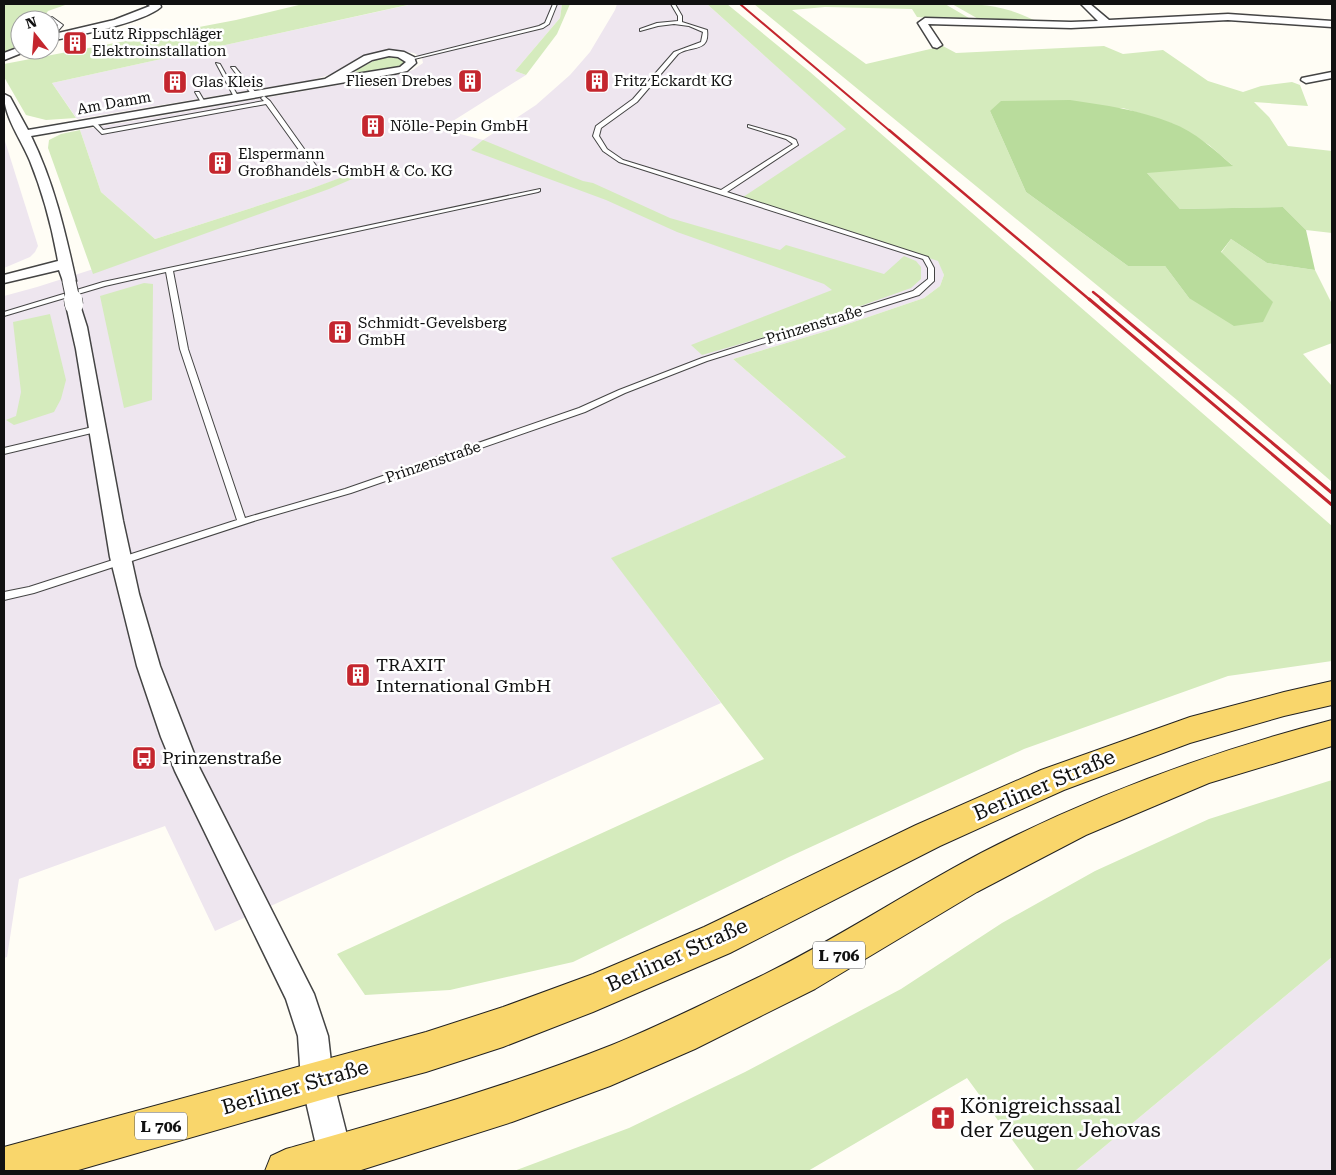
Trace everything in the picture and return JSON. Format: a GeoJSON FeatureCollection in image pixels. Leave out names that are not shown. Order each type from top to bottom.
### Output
{"type":"FeatureCollection","features":[{"type":"Feature","properties":{"kind":"main road","name":"Berliner Straße"},"geometry":{"type":"LineString","coordinates":[[4,1169],[100,1144],[317,1080],[442,1047],[558,1007],[686,954],[773,913],[959,820],[1047,781],[1220,720],[1332,693]]}},
{"type":"Feature","properties":{"kind":"main road","name":"L 706"},"geometry":{"type":"LineString","coordinates":[[286,1171],[337,1164],[589,1074],[686,1032],[777,989],[890,926],[991,866],[1067,827],[1141,794],[1200,771],[1282,745],[1332,733]]}},
{"type":"Feature","properties":{"kind":"street"},"geometry":{"type":"LineString","coordinates":[[60,36],[103,27],[132,18],[156,7],[156,5],[151,4]]}},
{"type":"Feature","properties":{"kind":"street"},"geometry":{"type":"LineString","coordinates":[[1085,4],[1106,23]]}},
{"type":"Feature","properties":{"kind":"street"},"geometry":{"type":"LineString","coordinates":[[1250,9],[1262,19]]}},
{"type":"Feature","properties":{"kind":"street"},"geometry":{"type":"LineString","coordinates":[[937,45],[923,23],[925,21],[1071,25],[1228,17],[1332,24]]}},
{"type":"Feature","properties":{"kind":"street","name":"Am Damm"},"geometry":{"type":"LineString","coordinates":[[23,134],[237,97],[261,96],[329,81],[403,69],[411,63],[410,59],[405,56],[395,54],[373,56],[329,81]]}},
{"type":"Feature","properties":{"kind":"street"},"geometry":{"type":"LineString","coordinates":[[1306,80],[1332,75]]}},
{"type":"Feature","properties":{"kind":"street"},"geometry":{"type":"LineString","coordinates":[[4,97],[32,150],[59,229],[82,337],[120,561],[143,651],[173,739],[293,979],[313,1036],[317,1080],[337,1164]]}},
{"type":"Feature","properties":{"kind":"street"},"geometry":{"type":"LineString","coordinates":[[4,279],[65,264]]}},
{"type":"Feature","properties":{"kind":"lane"},"geometry":{"type":"LineString","coordinates":[[410,59],[541,27],[547,24],[555,4]]}},
{"type":"Feature","properties":{"kind":"lane"},"geometry":{"type":"LineString","coordinates":[[673,4],[680,16],[680,22]]}},
{"type":"Feature","properties":{"kind":"lane","name":"Prinzenstraße"},"geometry":{"type":"LineString","coordinates":[[4,596],[30,590],[242,522],[348,491],[582,410],[616,393],[724,354],[916,293],[932,280],[931,268],[926,258],[621,161],[605,150],[596,136],[598,128],[626,110],[646,90],[677,51],[696,47],[702,44],[706,38],[705,31],[680,22],[651,26],[642,30]]}},
{"type":"Feature","properties":{"kind":"lane"},"geometry":{"type":"LineString","coordinates":[[218,64],[237,97]]}},
{"type":"Feature","properties":{"kind":"lane"},"geometry":{"type":"LineString","coordinates":[[233,68],[261,96],[319,174]]}},
{"type":"Feature","properties":{"kind":"lane"},"geometry":{"type":"LineString","coordinates":[[197,93],[204,103]]}},
{"type":"Feature","properties":{"kind":"lane"},"geometry":{"type":"LineString","coordinates":[[93,122],[102,132],[261,96]]}},
{"type":"Feature","properties":{"kind":"lane"},"geometry":{"type":"LineString","coordinates":[[722,192],[796,144],[788,138],[750,126]]}},
{"type":"Feature","properties":{"kind":"lane"},"geometry":{"type":"LineString","coordinates":[[4,314],[103,284],[538,190]]}},
{"type":"Feature","properties":{"kind":"lane"},"geometry":{"type":"LineString","coordinates":[[169,269],[184,350],[242,522]]}},
{"type":"Feature","properties":{"kind":"lane"},"geometry":{"type":"LineString","coordinates":[[4,450],[97,429]]}},
{"type":"Feature","properties":{"kind":"shaded area"},"geometry":{"type":"Polygon","coordinates":[[[413,4],[562,4],[560,18],[515,71],[526,75],[437,131],[449,131],[483,140],[536,105],[570,75],[590,52],[617,4],[707,4],[1010,276],[988,283],[939,261],[944,275],[940,286],[924,298],[830,330],[733,359],[846,457],[612,558],[721,703],[215,931],[165,826],[19,879],[7,957],[4,958],[4,296],[191,238],[367,169],[155,239],[101,192],[80,130],[401,74],[413,70],[423,63],[422,58],[414,53],[398,51],[379,52],[360,57],[332,74],[312,80],[77,119],[52,83],[413,4]]]}},
{"type":"Feature","properties":{"kind":"shaded area"},"geometry":{"type":"Polygon","coordinates":[[[4,138],[38,246],[30,257],[4,268],[4,138]]]}},
{"type":"Feature","properties":{"kind":"shaded area"},"geometry":{"type":"Polygon","coordinates":[[[1332,957],[1332,1171],[1075,1171],[1332,957]]]}},
{"type":"Feature","properties":{"kind":"green space"},"geometry":{"type":"Polygon","coordinates":[[[4,4],[68,4],[51,10],[10,10],[10,53],[4,55],[4,4]]]}},
{"type":"Feature","properties":{"kind":"green space"},"geometry":{"type":"Polygon","coordinates":[[[303,4],[412,4],[52,83],[76,118],[46,120],[26,115],[4,77],[4,64],[25,60],[60,60],[60,53],[236,20],[303,4]]]}},
{"type":"Feature","properties":{"kind":"green space"},"geometry":{"type":"Polygon","coordinates":[[[562,4],[570,4],[557,34],[526,75],[515,71],[560,18],[562,4]]]}},
{"type":"Feature","properties":{"kind":"green space"},"geometry":{"type":"Polygon","coordinates":[[[707,4],[727,4],[810,72],[1332,526],[1332,661],[1228,676],[1024,749],[789,857],[573,962],[450,990],[365,995],[337,954],[764,759],[611,558],[846,457],[733,359],[830,330],[924,298],[940,286],[944,275],[938,261],[743,197],[846,129],[707,4]]]}},
{"type":"Feature","properties":{"kind":"green space"},"geometry":{"type":"Polygon","coordinates":[[[754,4],[945,4],[974,21],[917,17],[912,9],[825,7],[792,10],[866,64],[943,46],[956,53],[1104,46],[1123,54],[1163,50],[1208,81],[1243,92],[1261,86],[1292,82],[1300,85],[1308,106],[1254,102],[1269,117],[1288,146],[1332,151],[1332,233],[1306,230],[1283,207],[1180,209],[1146,172],[1232,165],[1209,145],[1174,124],[1123,108],[990,111],[1026,192],[1128,266],[1165,266],[1189,298],[1231,239],[1267,263],[1315,270],[1332,304],[1332,343],[1303,354],[1332,386],[1332,482],[1237,400],[754,4]]]}},
{"type":"Feature","properties":{"kind":"green space"},"geometry":{"type":"Polygon","coordinates":[[[952,4],[1006,9],[1038,22],[982,21],[952,4]]]}},
{"type":"Feature","properties":{"kind":"green space"},"geometry":{"type":"Polygon","coordinates":[[[397,57],[404,60],[404,63],[400,66],[372,73],[355,71],[379,58],[397,57]]]}},
{"type":"Feature","properties":{"kind":"green space"},"geometry":{"type":"Polygon","coordinates":[[[1070,100],[1134,111],[1172,123],[1197,136],[1233,166],[1147,173],[1180,209],[1283,207],[1306,230],[1315,270],[1267,263],[1231,239],[1221,252],[1273,302],[1263,322],[1234,326],[1189,298],[1165,266],[1128,266],[1026,192],[990,111],[1001,101],[1070,100]]]}},
{"type":"Feature","properties":{"kind":"green space"},"geometry":{"type":"Polygon","coordinates":[[[80,130],[101,192],[155,239],[310,189],[367,168],[366,173],[329,189],[93,274],[48,148],[49,140],[61,134],[80,130]]]}},
{"type":"Feature","properties":{"kind":"green space"},"geometry":{"type":"Polygon","coordinates":[[[483,140],[583,181],[593,183],[670,218],[780,250],[786,245],[884,274],[904,256],[916,261],[921,267],[921,279],[911,288],[813,323],[702,355],[691,345],[832,290],[824,284],[677,232],[606,200],[471,150],[483,140]]]}},
{"type":"Feature","properties":{"kind":"green space"},"geometry":{"type":"Polygon","coordinates":[[[144,283],[153,284],[152,400],[124,408],[100,296],[144,283]]]}},
{"type":"Feature","properties":{"kind":"green space"},"geometry":{"type":"Polygon","coordinates":[[[50,314],[66,380],[61,399],[54,412],[14,425],[6,420],[16,416],[21,392],[13,322],[50,314]]]}},
{"type":"Feature","properties":{"kind":"green space"},"geometry":{"type":"Polygon","coordinates":[[[1332,780],[1332,957],[1075,1171],[1035,1171],[967,1078],[808,1171],[514,1171],[629,1128],[745,1072],[901,989],[1002,923],[1095,871],[1209,819],[1332,780]]]}},
{"type":"Feature","properties":{"kind":"railway"},"geometry":{"type":"LineString","coordinates":[[740,4],[890,131]]}},
{"type":"Feature","properties":{"kind":"railway"},"geometry":{"type":"LineString","coordinates":[[889,130],[1090,300]]}},
{"type":"Feature","properties":{"kind":"railway"},"geometry":{"type":"LineString","coordinates":[[1093,292],[1103,300]]}},
{"type":"Feature","properties":{"kind":"railway"},"geometry":{"type":"LineString","coordinates":[[1089,299],[1332,505]]}},
{"type":"Feature","properties":{"kind":"railway"},"geometry":{"type":"LineString","coordinates":[[1101,299],[1332,493]]}},
{"type":"Feature","properties":{"kind":"place","name":"Lutz Rippschläger Elektroinstallation"},"geometry":{"type":"Point","coordinates":[75,43]}},
{"type":"Feature","properties":{"kind":"place","name":"Fliesen Drebes"},"geometry":{"type":"Point","coordinates":[470,81]}},
{"type":"Feature","properties":{"kind":"place","name":"Fritz Eckardt KG"},"geometry":{"type":"Point","coordinates":[597,81]}},
{"type":"Feature","properties":{"kind":"place","name":"Glas Kleis"},"geometry":{"type":"Point","coordinates":[175,82]}},
{"type":"Feature","properties":{"kind":"place","name":"Nölle-Pepin GmbH"},"geometry":{"type":"Point","coordinates":[373,126]}},
{"type":"Feature","properties":{"kind":"place","name":"Elspermann Großhandels-GmbH & Co. KG"},"geometry":{"type":"Point","coordinates":[220,163]}},
{"type":"Feature","properties":{"kind":"place","name":"Schmidt-Gevelsberg GmbH"},"geometry":{"type":"Point","coordinates":[340,332]}},
{"type":"Feature","properties":{"kind":"place","name":"TRAXIT International GmbH"},"geometry":{"type":"Point","coordinates":[358,675]}},
{"type":"Feature","properties":{"kind":"place","name":"Prinzenstraße"},"geometry":{"type":"Point","coordinates":[144,758]}},
{"type":"Feature","properties":{"kind":"place","name":"Königreichssaal der Zeugen Jehovas"},"geometry":{"type":"Point","coordinates":[943,1118]}}]}
